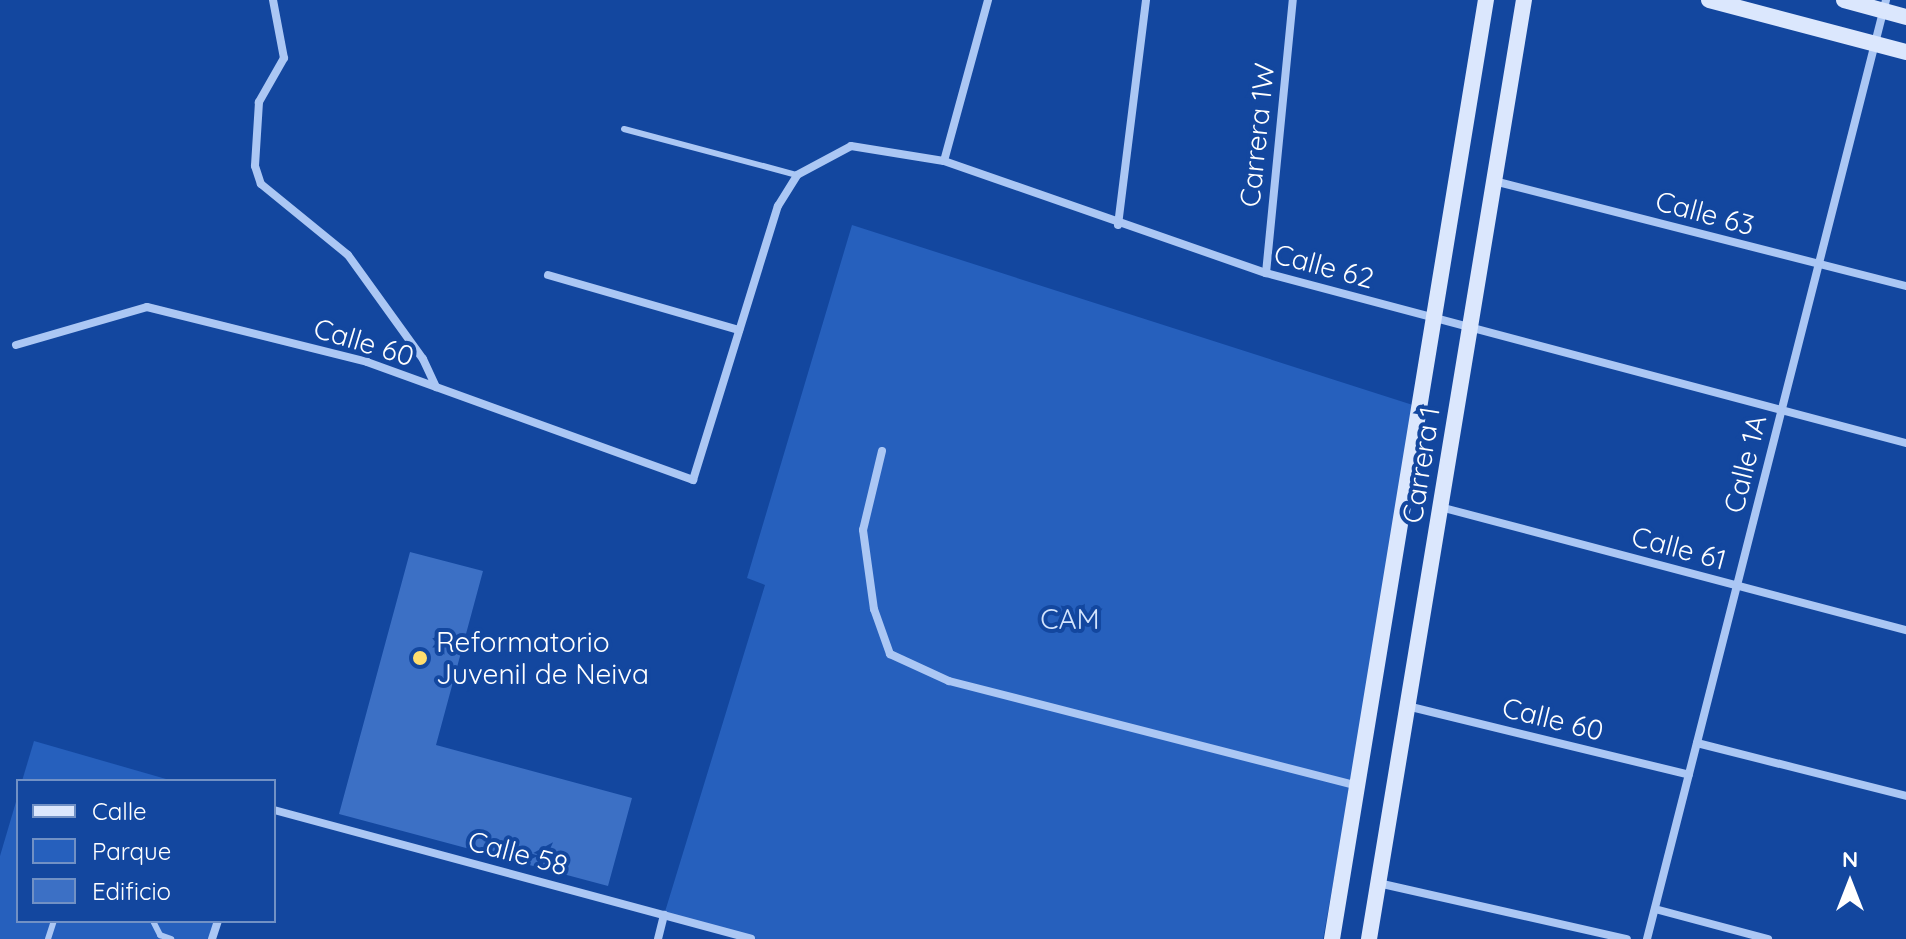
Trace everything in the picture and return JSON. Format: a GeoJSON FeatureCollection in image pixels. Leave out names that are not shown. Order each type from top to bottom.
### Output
{"type":"FeatureCollection","features":[{"type":"Feature","properties":{"kind":"main road","name":"Carrera 1"},"geometry":{"type":"LineString","coordinates":[[1332,939],[1486,0]]}},
{"type":"Feature","properties":{"kind":"main road","name":"Carrera 1"},"geometry":{"type":"LineString","coordinates":[[1369,939],[1524,0]]}},
{"type":"Feature","properties":{"kind":"main road"},"geometry":{"type":"LineString","coordinates":[[1709,0],[1906,52]]}},
{"type":"Feature","properties":{"kind":"main road"},"geometry":{"type":"LineString","coordinates":[[1844,0],[1885,5],[1906,17]]}},
{"type":"Feature","properties":{"kind":"street"},"geometry":{"type":"LineString","coordinates":[[273,0],[284,58],[259,102],[255,166],[261,184],[348,255],[423,359],[436,387]]}},
{"type":"Feature","properties":{"kind":"street"},"geometry":{"type":"LineString","coordinates":[[944,161],[988,0]]}},
{"type":"Feature","properties":{"kind":"street"},"geometry":{"type":"LineString","coordinates":[[1118,225],[1146,0]]}},
{"type":"Feature","properties":{"kind":"street","name":"Carrera 1W"},"geometry":{"type":"LineString","coordinates":[[1266,273],[1293,0]]}},
{"type":"Feature","properties":{"kind":"street","name":"Calle 1A"},"geometry":{"type":"LineString","coordinates":[[1647,939],[1885,5]]}},
{"type":"Feature","properties":{"kind":"street","name":"Calle 62"},"geometry":{"type":"LineString","coordinates":[[797,175],[851,146],[944,161],[1118,225],[1266,273],[1906,443]]}},
{"type":"Feature","properties":{"kind":"street"},"geometry":{"type":"LineString","coordinates":[[548,275],[739,330],[772,226],[797,175]]}},
{"type":"Feature","properties":{"kind":"street","name":"Calle 63"},"geometry":{"type":"LineString","coordinates":[[1494,181],[1906,286]]}},
{"type":"Feature","properties":{"kind":"street","name":"Calle 60"},"geometry":{"type":"LineString","coordinates":[[16,345],[147,307],[367,362],[693,480],[739,330]]}},
{"type":"Feature","properties":{"kind":"street"},"geometry":{"type":"LineString","coordinates":[[882,451],[863,530],[874,609],[890,654],[949,681],[1357,786]]}},
{"type":"Feature","properties":{"kind":"street","name":"Calle 61"},"geometry":{"type":"LineString","coordinates":[[1440,507],[1906,630]]}},
{"type":"Feature","properties":{"kind":"street","name":"Calle 60"},"geometry":{"type":"LineString","coordinates":[[1407,706],[1689,775]]}},
{"type":"Feature","properties":{"kind":"street"},"geometry":{"type":"LineString","coordinates":[[1697,743],[1906,796]]}},
{"type":"Feature","properties":{"kind":"street","name":"Calle 58"},"geometry":{"type":"LineString","coordinates":[[276,811],[751,939]]}},
{"type":"Feature","properties":{"kind":"street"},"geometry":{"type":"LineString","coordinates":[[1377,882],[1627,939]]}},
{"type":"Feature","properties":{"kind":"street"},"geometry":{"type":"LineString","coordinates":[[1655,909],[1768,939]]}},
{"type":"Feature","properties":{"kind":"street"},"geometry":{"type":"LineString","coordinates":[[658,939],[664,915]]}},
{"type":"Feature","properties":{"kind":"lane"},"geometry":{"type":"LineString","coordinates":[[624,129],[797,175]]}},
{"type":"Feature","properties":{"kind":"lane"},"geometry":{"type":"LineString","coordinates":[[154,923],[160,935],[171,939]]}},
{"type":"Feature","properties":{"kind":"green space","name":"CAM"},"geometry":{"type":"Polygon","coordinates":[[[852,225],[1419,407],[1323,939],[751,939],[664,915],[765,585],[747,578],[852,225]]]}},
{"type":"Feature","properties":{"kind":"green space"},"geometry":{"type":"Polygon","coordinates":[[[34,741],[166,779],[23,779],[34,741]]]}},
{"type":"Feature","properties":{"kind":"green space"},"geometry":{"type":"Polygon","coordinates":[[[16,802],[16,923],[217,923],[213,939],[0,939],[0,856],[16,802]]]}},
{"type":"Feature","properties":{"kind":"building","name":"Reformatorio Juvenil de Neiva"},"geometry":{"type":"Polygon","coordinates":[[[410,552],[483,571],[436,745],[632,798],[608,886],[339,814],[410,552]]]}},
{"type":"Feature","properties":{"kind":"place","name":"Reformatorio Juvenil de Neiva"},"geometry":{"type":"Point","coordinates":[420,658]}}]}
